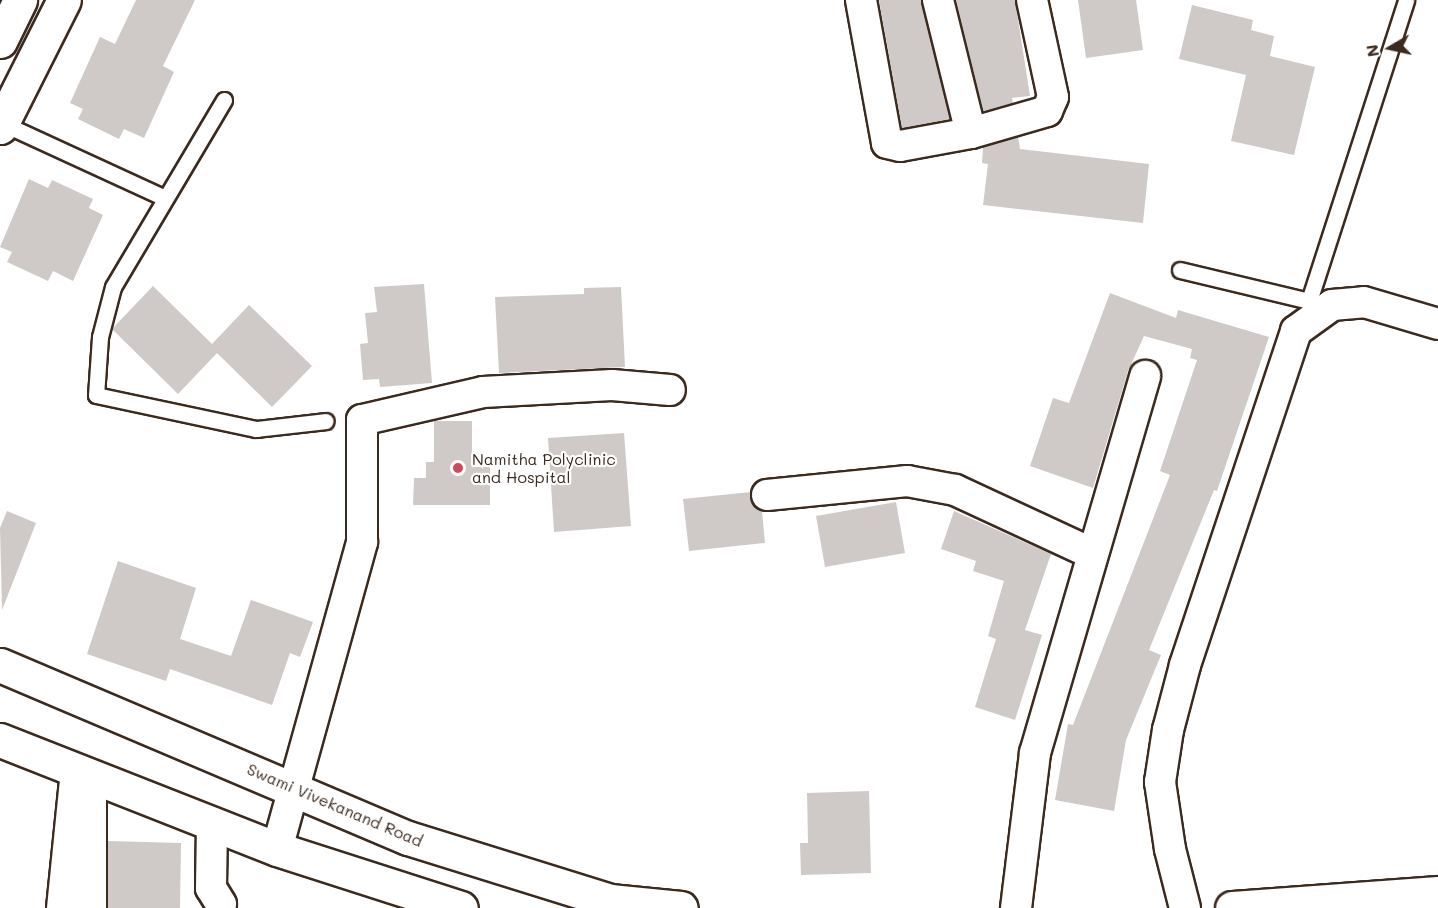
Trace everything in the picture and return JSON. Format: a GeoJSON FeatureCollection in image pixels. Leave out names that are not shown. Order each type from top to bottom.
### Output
{"type":"FeatureCollection","features":[{"type":"Feature","properties":{"kind":"main road"},"geometry":{"type":"LineString","coordinates":[[0,41],[20,0]]}},
{"type":"Feature","properties":{"kind":"main road"},"geometry":{"type":"LineString","coordinates":[[1,125],[63,0]]}},
{"type":"Feature","properties":{"kind":"main road","name":"Swami Vivekanand Road"},"geometry":{"type":"LineString","coordinates":[[0,665],[294,787],[408,838],[610,901],[681,908]]}},
{"type":"Feature","properties":{"kind":"main road"},"geometry":{"type":"LineString","coordinates":[[0,740],[277,849],[461,908]]}},
{"type":"Feature","properties":{"kind":"main road"},"geometry":{"type":"LineString","coordinates":[[1232,908],[1402,902],[1438,893]]}},
{"type":"Feature","properties":{"kind":"street"},"geometry":{"type":"LineString","coordinates":[[861,0],[887,143],[900,147],[971,133],[1047,111],[1052,106],[1053,97],[1032,0]]}},
{"type":"Feature","properties":{"kind":"street"},"geometry":{"type":"LineString","coordinates":[[938,0],[971,133]]}},
{"type":"Feature","properties":{"kind":"street"},"geometry":{"type":"LineString","coordinates":[[1185,908],[1170,849],[1160,782],[1168,730],[1185,665],[1296,332],[1332,305],[1364,302],[1438,324]]}},
{"type":"Feature","properties":{"kind":"street"},"geometry":{"type":"LineString","coordinates":[[1016,908],[1035,753],[1144,376]]}},
{"type":"Feature","properties":{"kind":"street"},"geometry":{"type":"LineString","coordinates":[[277,849],[362,542],[362,420],[483,392],[612,385],[670,390]]}},
{"type":"Feature","properties":{"kind":"street"},"geometry":{"type":"LineString","coordinates":[[767,495],[907,481],[955,490],[1091,553]]}},
{"type":"Feature","properties":{"kind":"street"},"geometry":{"type":"LineString","coordinates":[[62,908],[83,773]]}},
{"type":"Feature","properties":{"kind":"street"},"geometry":{"type":"LineString","coordinates":[[83,773],[91,908]]}},
{"type":"Feature","properties":{"kind":"street"},"geometry":{"type":"LineString","coordinates":[[220,906],[229,890],[223,828]]}},
{"type":"Feature","properties":{"kind":"lane"},"geometry":{"type":"LineString","coordinates":[[1180,270],[1308,301],[1406,0]]}},
{"type":"Feature","properties":{"kind":"lane"},"geometry":{"type":"LineString","coordinates":[[224,100],[163,197],[112,287],[100,337],[96,395],[256,429],[326,421]]}},
{"type":"Feature","properties":{"kind":"lane"},"geometry":{"type":"LineString","coordinates":[[1,125],[163,197]]}},
{"type":"Feature","properties":{"kind":"building"},"geometry":{"type":"Polygon","coordinates":[[[136,0],[195,0],[163,66],[174,72],[144,138],[124,129],[119,139],[78,119],[83,109],[70,103],[100,37],[115,44],[136,0]]]}},
{"type":"Feature","properties":{"kind":"building"},"geometry":{"type":"Polygon","coordinates":[[[879,0],[921,0],[950,119],[902,128],[879,0]]]}},
{"type":"Feature","properties":{"kind":"building"},"geometry":{"type":"Polygon","coordinates":[[[956,0],[1015,0],[1030,96],[1012,98],[1013,103],[983,111],[956,0]]]}},
{"type":"Feature","properties":{"kind":"building"},"geometry":{"type":"Polygon","coordinates":[[[1078,0],[1136,0],[1143,50],[1086,58],[1078,0]]]}},
{"type":"Feature","properties":{"kind":"building"},"geometry":{"type":"Polygon","coordinates":[[[1192,5],[1253,20],[1251,30],[1274,36],[1270,56],[1315,67],[1294,155],[1231,141],[1246,75],[1179,59],[1192,5]]]}},
{"type":"Feature","properties":{"kind":"building"},"geometry":{"type":"Polygon","coordinates":[[[1018,137],[1020,149],[1149,164],[1143,223],[983,205],[988,164],[982,163],[983,147],[1018,137]]]}},
{"type":"Feature","properties":{"kind":"building"},"geometry":{"type":"Polygon","coordinates":[[[29,179],[48,188],[52,180],[93,199],[89,208],[103,215],[73,281],[53,271],[48,281],[7,262],[12,252],[0,247],[29,179]]]}},
{"type":"Feature","properties":{"kind":"building"},"geometry":{"type":"Polygon","coordinates":[[[424,284],[432,383],[380,387],[379,379],[363,380],[360,344],[368,343],[365,313],[377,312],[374,287],[424,284]]]}},
{"type":"Feature","properties":{"kind":"building"},"geometry":{"type":"Polygon","coordinates":[[[153,286],[212,344],[249,305],[312,366],[272,407],[217,353],[178,394],[112,329],[153,286]]]}},
{"type":"Feature","properties":{"kind":"building"},"geometry":{"type":"Polygon","coordinates":[[[621,287],[625,367],[499,373],[495,297],[584,294],[584,288],[621,287]]]}},
{"type":"Feature","properties":{"kind":"building"},"geometry":{"type":"Polygon","coordinates":[[[1110,293],[1176,318],[1178,310],[1269,337],[1217,491],[1214,490],[1149,650],[1161,655],[1126,740],[1114,811],[1055,800],[1068,724],[1073,725],[1170,475],[1160,471],[1197,360],[1190,358],[1192,349],[1144,336],[1128,371],[1093,488],[1030,466],[1053,398],[1069,403],[1110,293]]]}},
{"type":"Feature","properties":{"kind":"building"},"geometry":{"type":"Polygon","coordinates":[[[434,421],[472,421],[472,467],[490,467],[490,505],[413,505],[414,478],[426,478],[426,462],[434,462],[434,421]]]}},
{"type":"Feature","properties":{"kind":"building"},"geometry":{"type":"Polygon","coordinates":[[[624,433],[631,526],[554,532],[548,438],[624,433]]]}},
{"type":"Feature","properties":{"kind":"building"},"geometry":{"type":"Polygon","coordinates":[[[751,492],[753,505],[762,511],[765,543],[689,551],[683,499],[751,492]]]}},
{"type":"Feature","properties":{"kind":"building"},"geometry":{"type":"Polygon","coordinates":[[[896,502],[905,553],[825,567],[816,516],[896,502]]]}},
{"type":"Feature","properties":{"kind":"building"},"geometry":{"type":"Polygon","coordinates":[[[7,511],[36,523],[2,610],[0,528],[7,511]]]}},
{"type":"Feature","properties":{"kind":"building"},"geometry":{"type":"Polygon","coordinates":[[[954,511],[1051,554],[1025,630],[1042,635],[1015,720],[975,707],[996,639],[988,636],[1004,581],[973,571],[976,561],[941,549],[954,511]]]}},
{"type":"Feature","properties":{"kind":"building"},"geometry":{"type":"Polygon","coordinates":[[[118,561],[196,588],[180,639],[231,656],[251,600],[313,622],[300,657],[290,653],[272,705],[170,669],[166,681],[87,654],[118,561]]]}},
{"type":"Feature","properties":{"kind":"building"},"geometry":{"type":"Polygon","coordinates":[[[869,791],[871,873],[801,875],[800,843],[808,843],[807,793],[869,791]]]}},
{"type":"Feature","properties":{"kind":"building"},"geometry":{"type":"Polygon","coordinates":[[[108,841],[181,843],[180,908],[108,908],[108,841]]]}},
{"type":"Feature","properties":{"kind":"place","name":"Namitha Polyclinic and Hospital"},"geometry":{"type":"Point","coordinates":[458,468]}}]}
